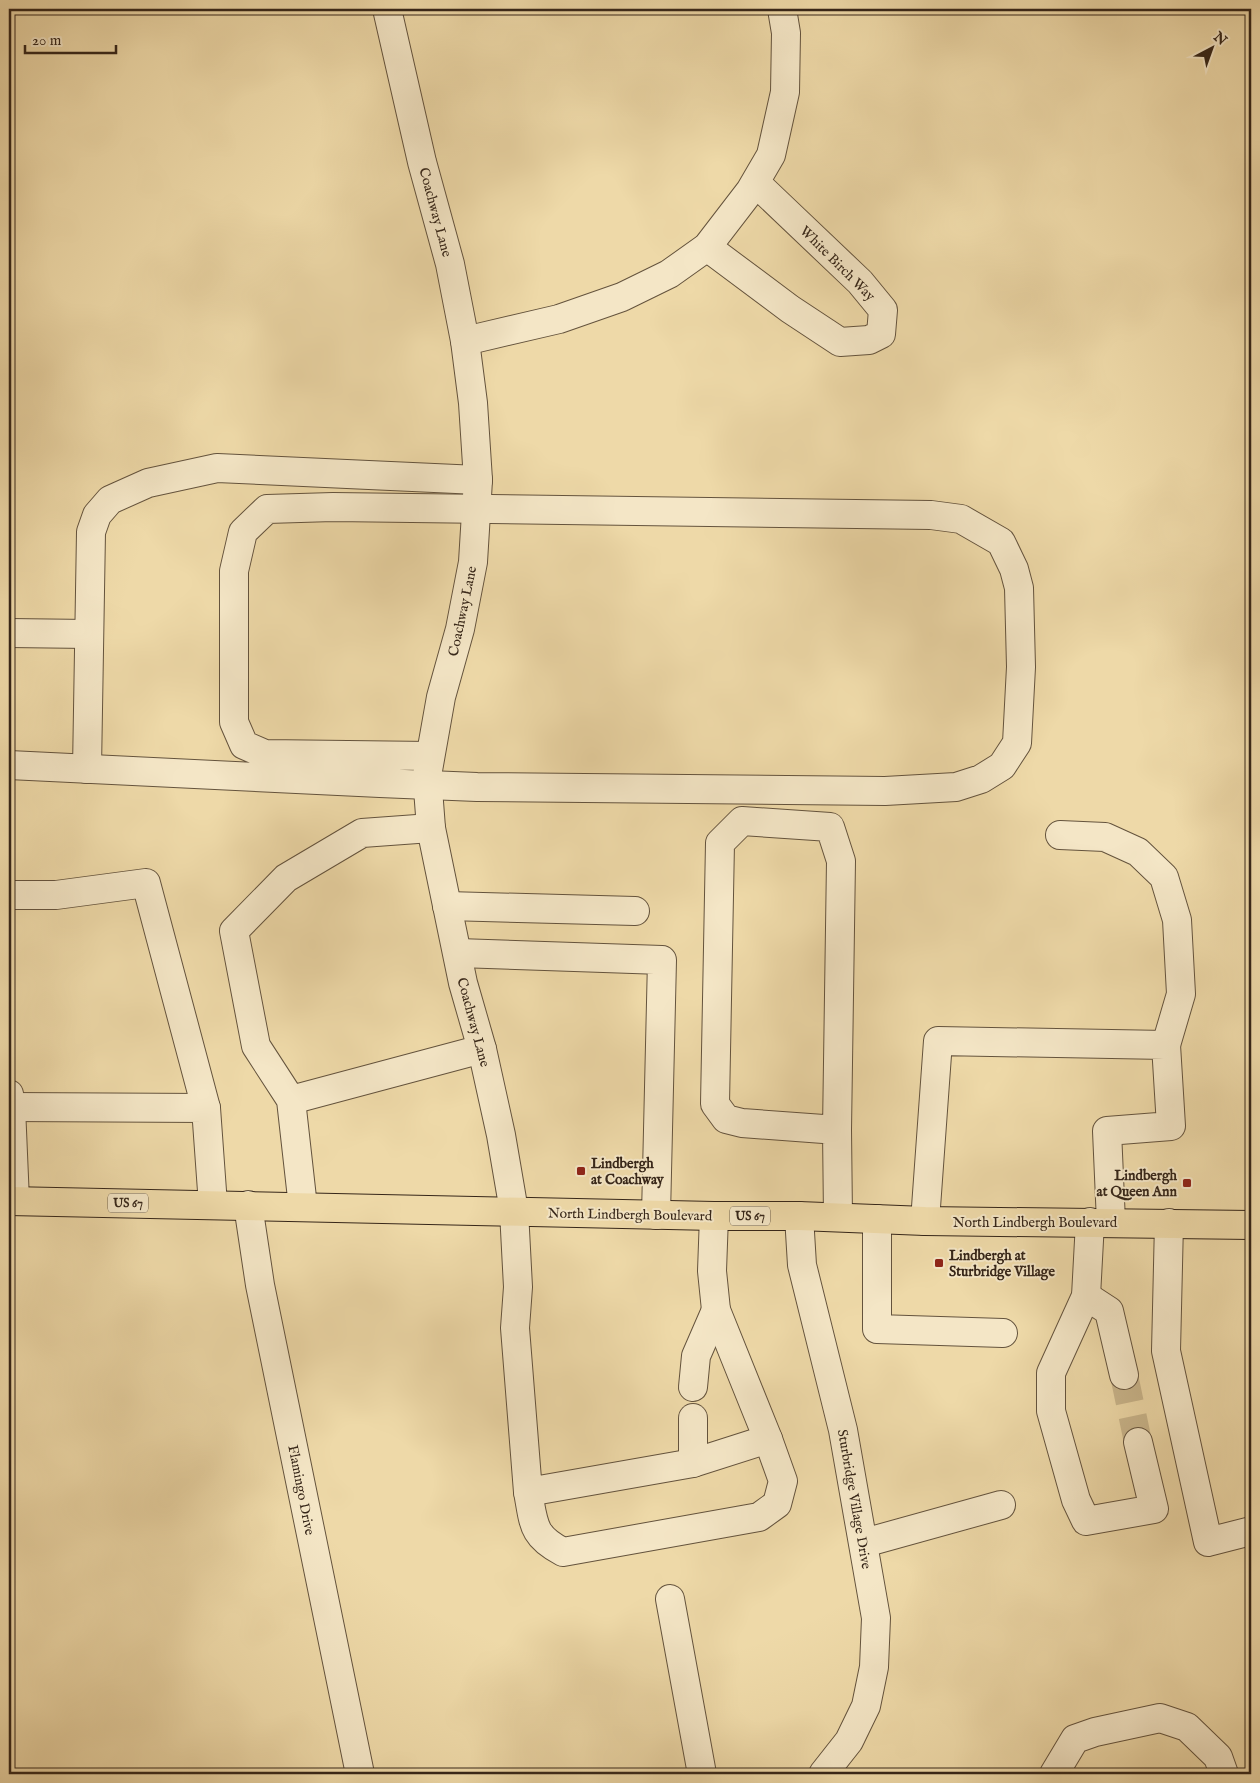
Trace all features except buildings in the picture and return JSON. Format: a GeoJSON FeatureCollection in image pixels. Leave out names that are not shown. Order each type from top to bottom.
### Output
{"type":"FeatureCollection","features":[{"type":"Feature","properties":{"kind":"main road","name":"North Lindbergh Boulevard"},"geometry":{"type":"LineString","coordinates":[[12,1201],[656,1215],[799,1216],[925,1221],[1251,1225]]}},
{"type":"Feature","properties":{"kind":"street","name":"Coachway Lane"},"geometry":{"type":"LineString","coordinates":[[388,9],[422,162],[450,264],[465,341],[473,403],[478,480],[473,562],[460,629],[441,697],[427,784],[431,828],[463,982],[482,1049],[501,1135],[514,1212],[518,1287],[515,1328],[528,1492],[535,1527],[547,1544],[563,1552],[759,1517],[776,1504],[783,1481],[716,1310]]}},
{"type":"Feature","properties":{"kind":"street"},"geometry":{"type":"LineString","coordinates":[[465,341],[559,319],[622,297],[669,274],[706,247],[756,183],[771,155],[785,92],[786,33],[782,9]]}},
{"type":"Feature","properties":{"kind":"street","name":"White Birch Way"},"geometry":{"type":"LineString","coordinates":[[706,247],[790,309],[840,342],[869,340],[881,334],[883,310],[860,282],[756,183]]}},
{"type":"Feature","properties":{"kind":"street"},"geometry":{"type":"LineString","coordinates":[[88,769],[88,634],[91,532],[96,515],[110,500],[148,483],[217,468],[478,480]]}},
{"type":"Feature","properties":{"kind":"street"},"geometry":{"type":"LineString","coordinates":[[9,765],[380,784],[507,787],[885,791],[956,787],[981,779],[1002,766],[1017,743],[1021,667],[1019,588],[1014,569],[1001,542],[961,519],[931,515],[333,507],[267,509],[242,532],[234,571],[234,722],[244,745],[265,754],[430,756]]}},
{"type":"Feature","properties":{"kind":"street"},"geometry":{"type":"LineString","coordinates":[[9,633],[88,634]]}},
{"type":"Feature","properties":{"kind":"street"},"geometry":{"type":"LineString","coordinates":[[838,1130],[742,1123],[726,1119],[715,1104],[720,844],[742,822],[830,827],[841,861],[838,1217]]}},
{"type":"Feature","properties":{"kind":"street"},"geometry":{"type":"LineString","coordinates":[[303,1207],[291,1100],[256,1046],[234,931],[286,878],[362,833],[431,828]]}},
{"type":"Feature","properties":{"kind":"street"},"geometry":{"type":"LineString","coordinates":[[1060,835],[1105,837],[1138,852],[1164,877],[1177,920],[1181,994],[1166,1046],[1171,1126],[1107,1132],[1100,1222],[1086,1296],[1051,1373],[1051,1412],[1076,1500],[1086,1521],[1154,1509],[1138,1442]]}},
{"type":"Feature","properties":{"kind":"street"},"geometry":{"type":"LineString","coordinates":[[9,895],[56,895],[146,883],[206,1108],[213,1205]]}},
{"type":"Feature","properties":{"kind":"street"},"geometry":{"type":"LineString","coordinates":[[447,906],[635,911]]}},
{"type":"Feature","properties":{"kind":"street"},"geometry":{"type":"LineString","coordinates":[[458,953],[662,960],[656,1215]]}},
{"type":"Feature","properties":{"kind":"street"},"geometry":{"type":"LineString","coordinates":[[925,1221],[938,1041],[1166,1046]]}},
{"type":"Feature","properties":{"kind":"street"},"geometry":{"type":"LineString","coordinates":[[291,1100],[482,1049]]}},
{"type":"Feature","properties":{"kind":"street"},"geometry":{"type":"LineString","coordinates":[[12,1201],[10,1102],[206,1108]]}},
{"type":"Feature","properties":{"kind":"street","name":"Flamingo Drive"},"geometry":{"type":"LineString","coordinates":[[248,1206],[260,1285],[360,1774]]}},
{"type":"Feature","properties":{"kind":"street"},"geometry":{"type":"LineString","coordinates":[[693,1386],[696,1356],[716,1310],[712,1271],[714,1216]]}},
{"type":"Feature","properties":{"kind":"street","name":"Sturbridge Village Drive"},"geometry":{"type":"LineString","coordinates":[[799,1216],[802,1265],[843,1430],[876,1618],[874,1667],[866,1706],[849,1741],[823,1774]]}},
{"type":"Feature","properties":{"kind":"street"},"geometry":{"type":"LineString","coordinates":[[877,1218],[876,1329],[1003,1333]]}},
{"type":"Feature","properties":{"kind":"street"},"geometry":{"type":"LineString","coordinates":[[1169,1223],[1166,1351],[1208,1542],[1251,1532]]}},
{"type":"Feature","properties":{"kind":"street"},"geometry":{"type":"LineString","coordinates":[[1086,1296],[1109,1310],[1124,1375]]}},
{"type":"Feature","properties":{"kind":"street"},"geometry":{"type":"LineString","coordinates":[[693,1418],[693,1463]]}},
{"type":"Feature","properties":{"kind":"street"},"geometry":{"type":"LineString","coordinates":[[528,1492],[693,1463],[768,1439]]}},
{"type":"Feature","properties":{"kind":"street"},"geometry":{"type":"LineString","coordinates":[[864,1543],[1001,1506]]}},
{"type":"Feature","properties":{"kind":"street"},"geometry":{"type":"LineString","coordinates":[[670,1598],[702,1774]]}},
{"type":"Feature","properties":{"kind":"street"},"geometry":{"type":"LineString","coordinates":[[1054,1774],[1075,1739],[1095,1732],[1160,1718],[1187,1727],[1218,1756],[1224,1774]]}},
{"type":"Feature","properties":{"kind":"tunnel"},"geometry":{"type":"LineString","coordinates":[[1124,1375],[1138,1442]]}},
{"type":"Feature","properties":{"kind":"place","name":"Lindbergh at Coachway"},"geometry":{"type":"Point","coordinates":[581,1171]}},
{"type":"Feature","properties":{"kind":"place","name":"Lindbergh at Queen Ann"},"geometry":{"type":"Point","coordinates":[1187,1183]}},
{"type":"Feature","properties":{"kind":"place","name":"Lindbergh at Sturbridge Village"},"geometry":{"type":"Point","coordinates":[939,1263]}}]}
